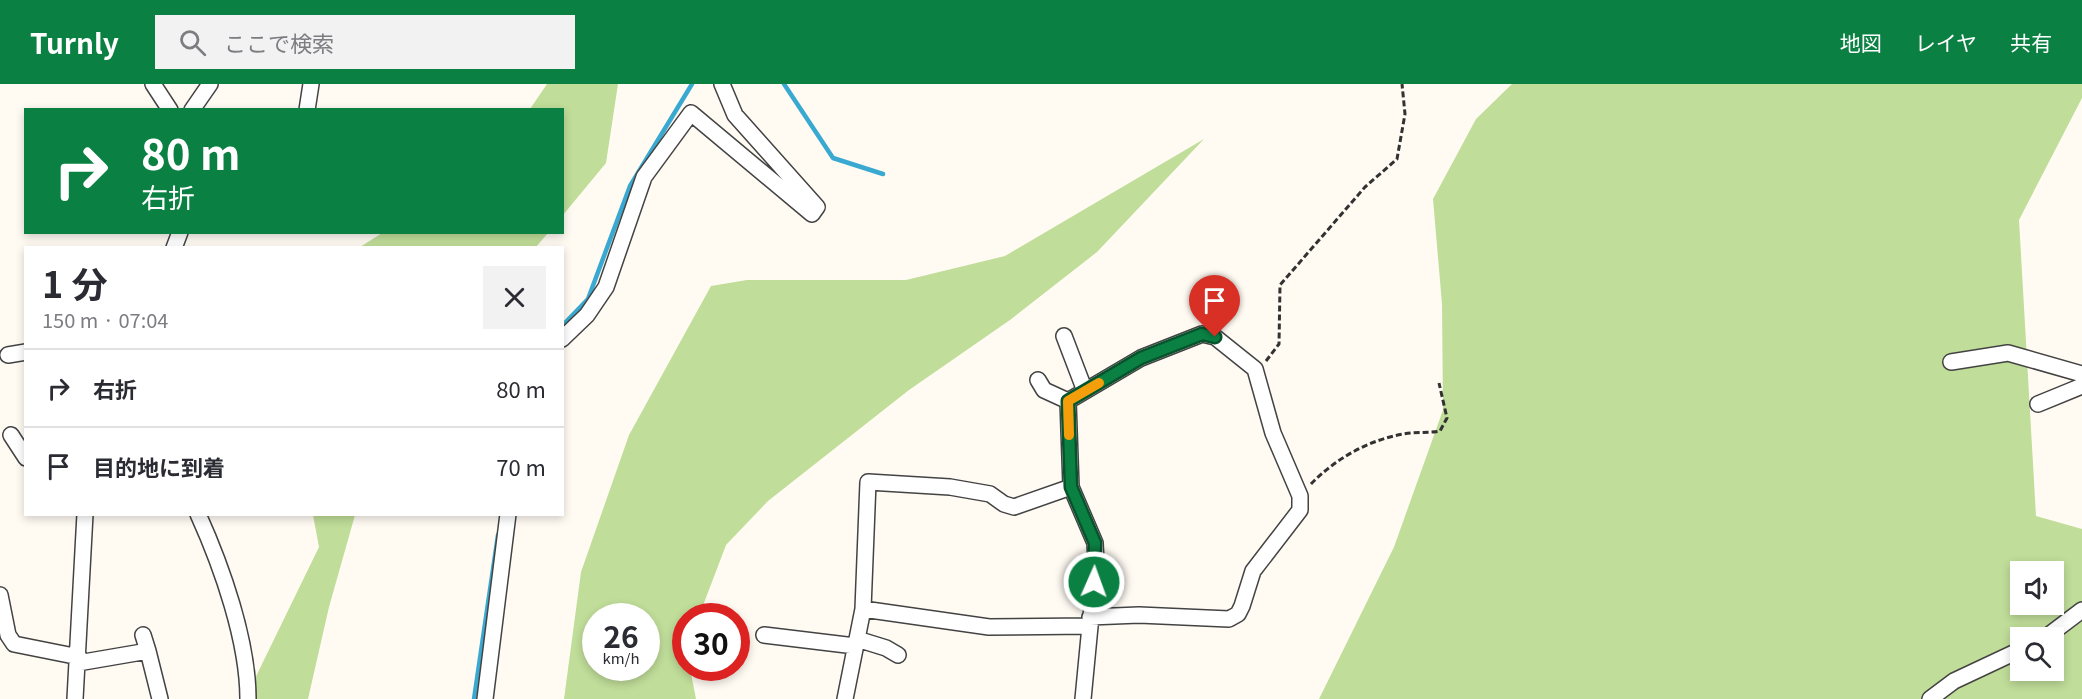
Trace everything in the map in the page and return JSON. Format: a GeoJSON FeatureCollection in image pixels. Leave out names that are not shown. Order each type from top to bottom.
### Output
{"type":"FeatureCollection","features":[{"type":"Feature","properties":{"kind":"street"},"geometry":{"type":"LineString","coordinates":[[153,84],[169,108]]}},
{"type":"Feature","properties":{"kind":"street"},"geometry":{"type":"LineString","coordinates":[[193,108],[210,84]]}},
{"type":"Feature","properties":{"kind":"street"},"geometry":{"type":"LineString","coordinates":[[311,84],[312,107]]}},
{"type":"Feature","properties":{"kind":"street"},"geometry":{"type":"LineString","coordinates":[[564,337],[587,315],[606,286],[644,177],[691,113],[812,214],[817,207],[735,115],[722,84]]}},
{"type":"Feature","properties":{"kind":"street"},"geometry":{"type":"LineString","coordinates":[[863,609],[989,627],[1090,621],[1139,615],[1229,619],[1238,614],[1253,571],[1269,548],[1296,519],[1300,510],[1300,496],[1273,433],[1255,369],[1215,337],[1202,334],[1141,358],[1068,401]]}},
{"type":"Feature","properties":{"kind":"street"},"geometry":{"type":"LineString","coordinates":[[1064,336],[1085,391]]}},
{"type":"Feature","properties":{"kind":"street"},"geometry":{"type":"LineString","coordinates":[[8,355],[24,352]]}},
{"type":"Feature","properties":{"kind":"street"},"geometry":{"type":"LineString","coordinates":[[1951,362],[2008,353],[2082,374]]}},
{"type":"Feature","properties":{"kind":"street"},"geometry":{"type":"LineString","coordinates":[[1038,380],[1044,390],[1068,401]]}},
{"type":"Feature","properties":{"kind":"street"},"geometry":{"type":"LineString","coordinates":[[2038,404],[2082,386]]}},
{"type":"Feature","properties":{"kind":"street"},"geometry":{"type":"LineString","coordinates":[[1068,401],[1071,487],[1095,543],[1096,564],[1083,699]]}},
{"type":"Feature","properties":{"kind":"street"},"geometry":{"type":"LineString","coordinates":[[11,435],[24,455]]}},
{"type":"Feature","properties":{"kind":"street"},"geometry":{"type":"LineString","coordinates":[[845,699],[863,609],[868,482],[960,488],[990,494],[1004,504],[1014,507],[1071,487]]}},
{"type":"Feature","properties":{"kind":"street"},"geometry":{"type":"LineString","coordinates":[[75,699],[85,516]]}},
{"type":"Feature","properties":{"kind":"street"},"geometry":{"type":"LineString","coordinates":[[199,516],[218,559],[248,673],[248,699]]}},
{"type":"Feature","properties":{"kind":"street"},"geometry":{"type":"LineString","coordinates":[[485,699],[508,516]]}},
{"type":"Feature","properties":{"kind":"street"},"geometry":{"type":"LineString","coordinates":[[0,595],[8,635],[7,644],[78,660],[148,651]]}},
{"type":"Feature","properties":{"kind":"street"},"geometry":{"type":"LineString","coordinates":[[2060,627],[2082,610]]}},
{"type":"Feature","properties":{"kind":"street"},"geometry":{"type":"LineString","coordinates":[[142,635],[160,699]]}},
{"type":"Feature","properties":{"kind":"street"},"geometry":{"type":"LineString","coordinates":[[764,636],[856,643],[886,648],[898,655]]}},
{"type":"Feature","properties":{"kind":"street"},"geometry":{"type":"LineString","coordinates":[[1930,699],[1954,681],[2010,655]]}},
{"type":"Feature","properties":{"kind":"path"},"geometry":{"type":"LineString","coordinates":[[1255,369],[1279,344],[1280,285],[1365,187],[1397,159],[1405,114],[1402,84]]}},
{"type":"Feature","properties":{"kind":"path"},"geometry":{"type":"LineString","coordinates":[[1300,496],[1327,467],[1367,445],[1411,433],[1440,430],[1447,418],[1439,383]]}},
{"type":"Feature","properties":{"kind":"green space"},"geometry":{"type":"Polygon","coordinates":[[[547,84],[618,84],[606,163],[564,214],[564,108],[531,108],[547,84]]]}},
{"type":"Feature","properties":{"kind":"green space"},"geometry":{"type":"Polygon","coordinates":[[[1512,84],[2082,84],[2082,98],[2019,220],[2036,516],[2082,529],[2082,699],[1319,699],[1394,547],[1443,410],[1442,304],[1433,199],[1476,119],[1512,84]]]}},
{"type":"Feature","properties":{"kind":"green space"},"geometry":{"type":"Polygon","coordinates":[[[1204,139],[1097,252],[1010,320],[909,390],[768,501],[726,545],[704,603],[672,603],[672,681],[693,681],[696,699],[564,699],[581,572],[629,435],[711,286],[747,280],[906,280],[1005,256],[1204,139]]]}},
{"type":"Feature","properties":{"kind":"green space"},"geometry":{"type":"Polygon","coordinates":[[[380,234],[547,234],[537,246],[362,246],[380,234]]]}},
{"type":"Feature","properties":{"kind":"green space"},"geometry":{"type":"Polygon","coordinates":[[[313,516],[355,516],[329,607],[308,699],[245,699],[319,547],[313,516]]]}},
{"type":"Feature","properties":{"kind":"waterway"},"geometry":{"type":"LineString","coordinates":[[564,324],[588,299],[630,186],[692,84]]}},
{"type":"Feature","properties":{"kind":"waterway"},"geometry":{"type":"LineString","coordinates":[[784,84],[833,158],[883,174]]}},
{"type":"Feature","properties":{"kind":"waterway"},"geometry":{"type":"LineString","coordinates":[[474,699],[498,535]]}},
{"type":"Feature","properties":{"kind":"slow traffic"},"geometry":{"type":"LineString","coordinates":[[1069,435],[1068,401],[1099,383]]}},
{"type":"Feature","properties":{"kind":"route"},"geometry":{"type":"LineString","coordinates":[[1094,582],[1095,543],[1071,487],[1068,401],[1141,358],[1202,334],[1215,337]]}}]}
